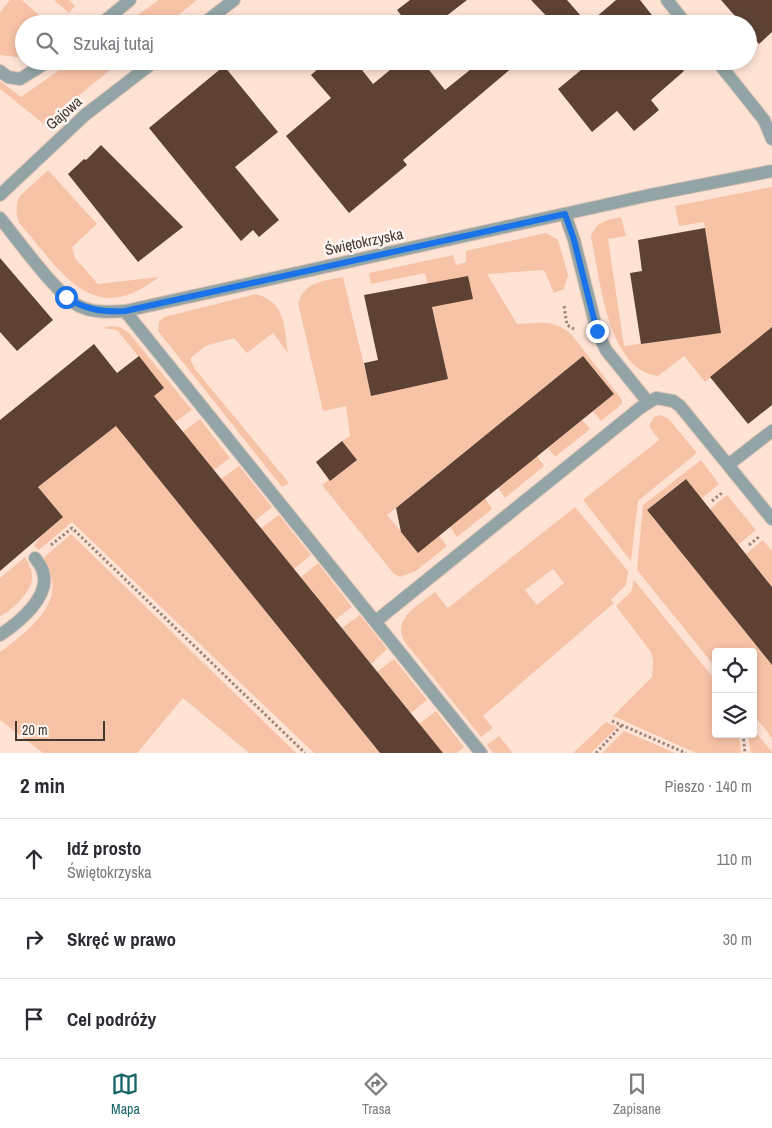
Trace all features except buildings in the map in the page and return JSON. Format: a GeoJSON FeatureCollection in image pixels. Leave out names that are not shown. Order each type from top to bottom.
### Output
{"type":"FeatureCollection","features":[{"type":"Feature","properties":{"kind":"street"},"geometry":{"type":"LineString","coordinates":[[112,15],[130,0]]}},
{"type":"Feature","properties":{"kind":"street"},"geometry":{"type":"LineString","coordinates":[[215,15],[234,0]]}},
{"type":"Feature","properties":{"kind":"street"},"geometry":{"type":"LineString","coordinates":[[667,0],[679,15]]}},
{"type":"Feature","properties":{"kind":"street"},"geometry":{"type":"LineString","coordinates":[[0,71],[8,77],[20,79],[34,70]]}},
{"type":"Feature","properties":{"kind":"street","name":"Gajowa"},"geometry":{"type":"LineString","coordinates":[[0,196],[85,115],[142,70]]}},
{"type":"Feature","properties":{"kind":"street"},"geometry":{"type":"LineString","coordinates":[[724,70],[764,120],[772,139]]}},
{"type":"Feature","properties":{"kind":"street","name":"Świętokrzyska"},"geometry":{"type":"LineString","coordinates":[[0,218],[66,297],[80,307],[101,312],[125,311],[565,214],[772,171]]}},
{"type":"Feature","properties":{"kind":"street"},"geometry":{"type":"LineString","coordinates":[[565,214],[574,240],[597,331],[606,350],[648,402]]}},
{"type":"Feature","properties":{"kind":"street"},"geometry":{"type":"LineString","coordinates":[[125,311],[481,753]]}},
{"type":"Feature","properties":{"kind":"street"},"geometry":{"type":"LineString","coordinates":[[376,621],[648,402],[656,398],[673,401],[772,519]]}},
{"type":"Feature","properties":{"kind":"street"},"geometry":{"type":"LineString","coordinates":[[728,465],[772,431]]}},
{"type":"Feature","properties":{"kind":"street"},"geometry":{"type":"LineString","coordinates":[[0,635],[17,622],[39,597],[44,580],[44,571],[35,558]]}},
{"type":"Feature","properties":{"kind":"path"},"geometry":{"type":"LineString","coordinates":[[564,306],[567,325],[577,332]]}},
{"type":"Feature","properties":{"kind":"path"},"geometry":{"type":"LineString","coordinates":[[712,501],[727,488]]}},
{"type":"Feature","properties":{"kind":"path"},"geometry":{"type":"LineString","coordinates":[[35,558],[72,528],[305,753]]}},
{"type":"Feature","properties":{"kind":"path"},"geometry":{"type":"LineString","coordinates":[[749,545],[763,533]]}},
{"type":"Feature","properties":{"kind":"path"},"geometry":{"type":"LineString","coordinates":[[612,721],[686,753]]}},
{"type":"Feature","properties":{"kind":"path"},"geometry":{"type":"LineString","coordinates":[[596,753],[622,725]]}},
{"type":"Feature","properties":{"kind":"path"},"geometry":{"type":"LineString","coordinates":[[743,738],[745,753]]}},
{"type":"Feature","properties":{"kind":"shaded area"},"geometry":{"type":"Polygon","coordinates":[[[10,0],[22,0],[39,15],[15,15],[15,57],[0,55],[0,12],[10,0]]]}},
{"type":"Feature","properties":{"kind":"shaded area"},"geometry":{"type":"Polygon","coordinates":[[[54,0],[69,0],[75,6],[69,13],[54,0]]]}},
{"type":"Feature","properties":{"kind":"shaded area"},"geometry":{"type":"Polygon","coordinates":[[[159,0],[197,0],[178,15],[138,15],[159,0]]]}},
{"type":"Feature","properties":{"kind":"shaded area"},"geometry":{"type":"Polygon","coordinates":[[[59,70],[110,70],[44,124],[0,89],[0,81],[21,97],[59,70]]]}},
{"type":"Feature","properties":{"kind":"shaded area"},"geometry":{"type":"Polygon","coordinates":[[[48,170],[97,224],[72,247],[75,258],[98,284],[159,277],[135,292],[114,298],[96,296],[80,288],[64,275],[19,223],[17,217],[18,199],[48,170]]]}},
{"type":"Feature","properties":{"kind":"shaded area"},"geometry":{"type":"Polygon","coordinates":[[[772,187],[772,327],[705,382],[684,356],[658,376],[641,370],[627,357],[617,340],[609,319],[591,237],[595,228],[606,221],[621,217],[626,236],[608,239],[624,346],[720,333],[704,222],[679,226],[675,206],[772,187]]]}},
{"type":"Feature","properties":{"kind":"shaded area"},"geometry":{"type":"Polygon","coordinates":[[[546,233],[558,240],[568,275],[564,289],[554,293],[544,270],[487,274],[517,324],[546,323],[566,330],[572,335],[622,400],[622,404],[601,421],[593,411],[614,394],[583,356],[387,515],[418,552],[439,536],[447,546],[416,571],[400,577],[394,574],[322,485],[357,460],[342,441],[350,436],[346,406],[323,411],[298,303],[305,290],[310,286],[322,281],[343,277],[371,395],[448,379],[425,273],[371,284],[369,273],[453,255],[456,265],[466,262],[466,251],[546,233]]]}},
{"type":"Feature","properties":{"kind":"shaded area"},"geometry":{"type":"Polygon","coordinates":[[[256,294],[266,298],[278,309],[284,325],[288,353],[273,333],[247,353],[234,338],[205,346],[190,359],[195,369],[289,483],[282,487],[158,331],[159,322],[164,317],[256,294]]]}},
{"type":"Feature","properties":{"kind":"shaded area"},"geometry":{"type":"Polygon","coordinates":[[[111,326],[120,327],[129,333],[192,410],[175,422],[154,396],[164,388],[117,330],[103,328],[111,326]]]}},
{"type":"Feature","properties":{"kind":"shaded area"},"geometry":{"type":"Polygon","coordinates":[[[659,415],[668,418],[697,453],[638,501],[631,561],[583,500],[659,440],[649,426],[654,417],[659,415]]]}},
{"type":"Feature","properties":{"kind":"shaded area"},"geometry":{"type":"Polygon","coordinates":[[[200,419],[230,458],[214,470],[183,432],[200,419]]]}},
{"type":"Feature","properties":{"kind":"shaded area"},"geometry":{"type":"Polygon","coordinates":[[[582,420],[590,429],[555,457],[548,448],[582,420]]]}},
{"type":"Feature","properties":{"kind":"shaded area"},"geometry":{"type":"Polygon","coordinates":[[[116,426],[380,753],[314,753],[72,522],[39,550],[34,546],[40,537],[63,517],[38,487],[116,426]]]}},
{"type":"Feature","properties":{"kind":"shaded area"},"geometry":{"type":"Polygon","coordinates":[[[537,456],[544,466],[505,498],[498,487],[537,456]]]}},
{"type":"Feature","properties":{"kind":"shaded area"},"geometry":{"type":"Polygon","coordinates":[[[701,460],[719,484],[701,499],[685,479],[647,510],[772,665],[772,738],[757,719],[757,648],[712,648],[712,663],[637,570],[643,505],[701,460]]]}},
{"type":"Feature","properties":{"kind":"shaded area"},"geometry":{"type":"Polygon","coordinates":[[[239,466],[272,507],[255,521],[221,479],[239,466]]]}},
{"type":"Feature","properties":{"kind":"shaded area"},"geometry":{"type":"Polygon","coordinates":[[[727,495],[756,530],[738,545],[710,509],[727,495]]]}},
{"type":"Feature","properties":{"kind":"shaded area"},"geometry":{"type":"Polygon","coordinates":[[[485,498],[492,509],[457,537],[450,527],[485,498]]]}},
{"type":"Feature","properties":{"kind":"shaded area"},"geometry":{"type":"Polygon","coordinates":[[[575,507],[628,571],[626,585],[611,600],[614,603],[483,716],[493,728],[481,737],[404,641],[401,633],[402,625],[409,612],[435,592],[448,608],[575,507]],[[553,569],[525,590],[537,605],[564,583],[553,569]]]}},
{"type":"Feature","properties":{"kind":"shaded area"},"geometry":{"type":"Polygon","coordinates":[[[279,515],[311,555],[294,569],[261,528],[279,515]]]}},
{"type":"Feature","properties":{"kind":"shaded area"},"geometry":{"type":"Polygon","coordinates":[[[71,534],[296,753],[249,753],[183,698],[137,753],[43,753],[0,720],[0,652],[23,634],[44,612],[53,587],[50,573],[41,560],[71,534]]]}},
{"type":"Feature","properties":{"kind":"shaded area"},"geometry":{"type":"Polygon","coordinates":[[[763,540],[772,551],[772,587],[746,554],[763,540]]]}},
{"type":"Feature","properties":{"kind":"shaded area"},"geometry":{"type":"Polygon","coordinates":[[[25,557],[32,574],[31,585],[20,601],[0,616],[0,578],[25,557]]]}},
{"type":"Feature","properties":{"kind":"shaded area"},"geometry":{"type":"Polygon","coordinates":[[[318,563],[352,607],[335,620],[301,577],[318,563]]]}},
{"type":"Feature","properties":{"kind":"shaded area"},"geometry":{"type":"Polygon","coordinates":[[[634,580],[712,676],[712,738],[739,738],[741,753],[696,753],[613,716],[652,677],[653,660],[651,652],[616,606],[631,592],[634,580]]]}},
{"type":"Feature","properties":{"kind":"shaded area"},"geometry":{"type":"Polygon","coordinates":[[[360,615],[387,649],[371,664],[342,628],[360,615]]]}},
{"type":"Feature","properties":{"kind":"shaded area"},"geometry":{"type":"Polygon","coordinates":[[[394,659],[427,700],[411,713],[377,672],[394,659]]]}},
{"type":"Feature","properties":{"kind":"shaded area"},"geometry":{"type":"Polygon","coordinates":[[[436,711],[464,747],[457,753],[443,753],[419,724],[436,711]]]}},
{"type":"Feature","properties":{"kind":"shaded area"},"geometry":{"type":"Polygon","coordinates":[[[606,722],[617,727],[591,753],[573,753],[606,722]]]}},
{"type":"Feature","properties":{"kind":"shaded area"},"geometry":{"type":"Polygon","coordinates":[[[624,731],[675,753],[602,753],[624,731]]]}},
{"type":"Feature","properties":{"kind":"shaded area"},"geometry":{"type":"Polygon","coordinates":[[[757,734],[772,752],[772,753],[751,753],[749,738],[757,738],[757,734]]]}},
{"type":"Feature","properties":{"kind":"shaded area"},"geometry":{"type":"Polygon","coordinates":[[[499,736],[513,753],[493,753],[487,745],[499,736]]]}},
{"type":"Feature","properties":{"kind":"route"},"geometry":{"type":"LineString","coordinates":[[66,297],[80,307],[101,312],[125,311],[565,214],[574,240],[597,331]]}}]}
